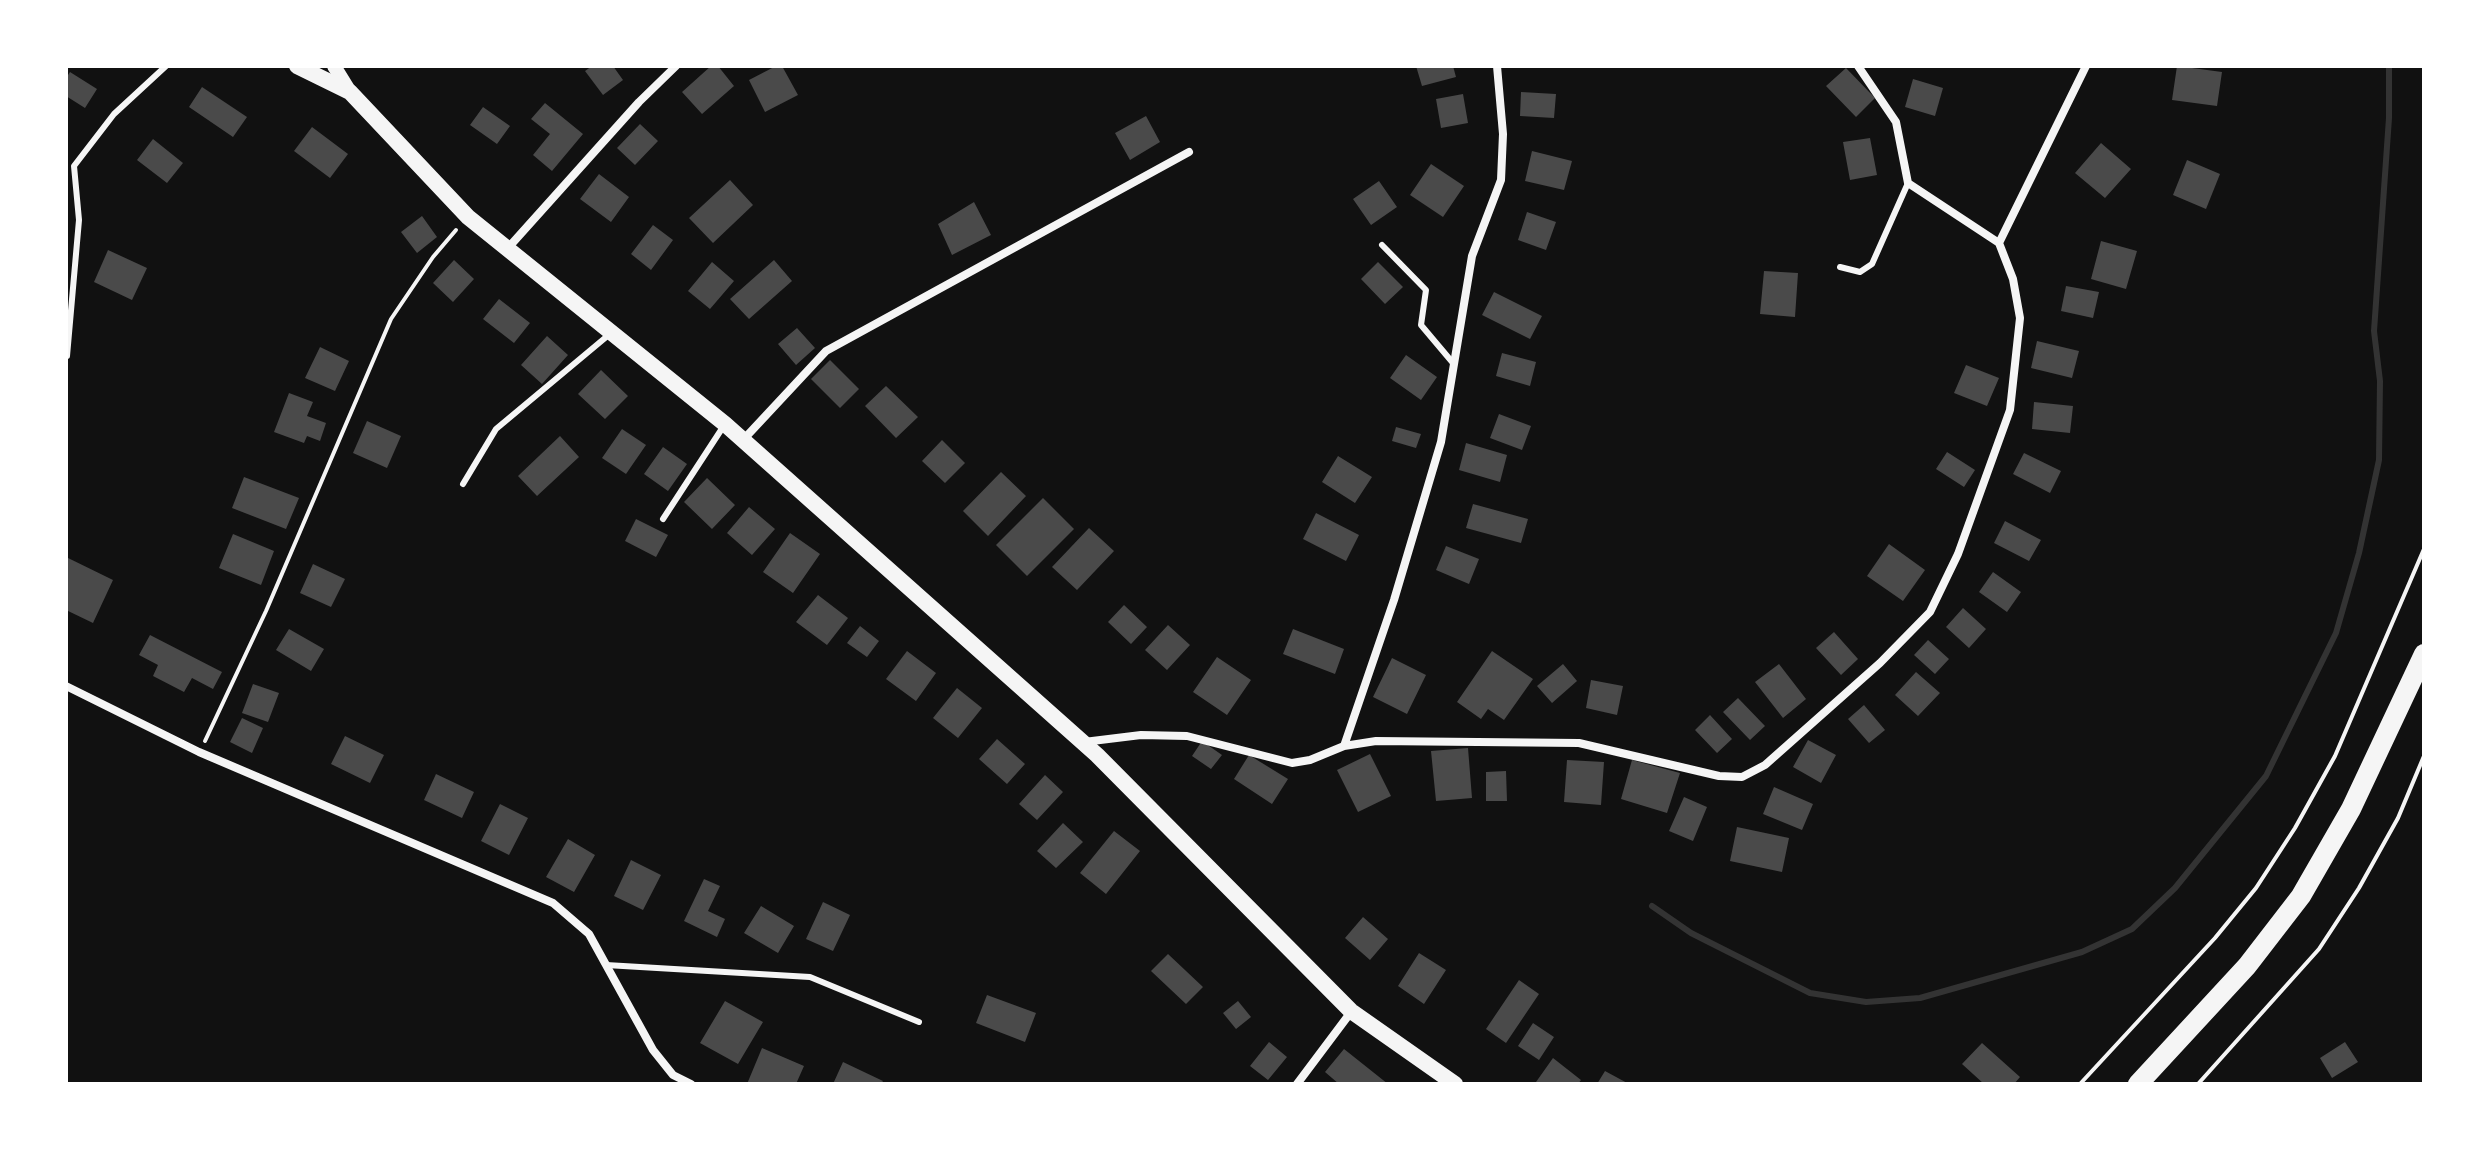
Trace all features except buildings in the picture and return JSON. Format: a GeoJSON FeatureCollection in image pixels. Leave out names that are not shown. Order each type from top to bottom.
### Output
{"type":"FeatureCollection","features":[{"type":"Feature","properties":{"kind":"main road"},"geometry":{"type":"LineString","coordinates":[[297,66],[350,92],[468,217],[725,424],[1083,742],[1351,1011],[1455,1084]]}},
{"type":"Feature","properties":{"kind":"main road"},"geometry":{"type":"LineString","coordinates":[[2138,1084],[2247,966],[2301,896],[2351,809],[2424,654]]}},
{"type":"Feature","properties":{"kind":"street"},"geometry":{"type":"LineString","coordinates":[[334,66],[350,92]]}},
{"type":"Feature","properties":{"kind":"street"},"geometry":{"type":"LineString","coordinates":[[507,249],[639,102],[676,66]]}},
{"type":"Feature","properties":{"kind":"street"},"geometry":{"type":"LineString","coordinates":[[1344,746],[1394,600],[1441,442],[1472,256],[1501,180],[1503,134],[1497,66]]}},
{"type":"Feature","properties":{"kind":"street"},"geometry":{"type":"LineString","coordinates":[[1083,742],[1141,735],[1187,736],[1292,763],[1310,760],[1344,746],[1376,741],[1464,739],[1579,743],[1719,776],[1742,777],[1765,765],[1880,663],[1930,612],[1958,554],[2010,410],[2020,318],[2013,279],[1999,243],[1908,183],[1896,122],[1858,66]]}},
{"type":"Feature","properties":{"kind":"street"},"geometry":{"type":"LineString","coordinates":[[1999,243],[2086,66]]}},
{"type":"Feature","properties":{"kind":"street"},"geometry":{"type":"LineString","coordinates":[[743,440],[826,351],[1189,152]]}},
{"type":"Feature","properties":{"kind":"street"},"geometry":{"type":"LineString","coordinates":[[66,686],[199,752],[553,903],[589,934],[653,1050],[673,1075],[691,1084]]}},
{"type":"Feature","properties":{"kind":"street"},"geometry":{"type":"LineString","coordinates":[[1297,1084],[1351,1011]]}},
{"type":"Feature","properties":{"kind":"lane"},"geometry":{"type":"LineString","coordinates":[[66,169],[74,166],[114,114],[166,66]]}},
{"type":"Feature","properties":{"kind":"lane"},"geometry":{"type":"LineString","coordinates":[[67,356],[79,220],[74,166]]}},
{"type":"Feature","properties":{"kind":"lane"},"geometry":{"type":"LineString","coordinates":[[1840,267],[1860,272],[1872,264],[1908,183]]}},
{"type":"Feature","properties":{"kind":"lane"},"geometry":{"type":"LineString","coordinates":[[1382,245],[1426,290],[1421,325],[1453,363]]}},
{"type":"Feature","properties":{"kind":"lane"},"geometry":{"type":"LineString","coordinates":[[463,484],[496,429],[611,333]]}},
{"type":"Feature","properties":{"kind":"lane"},"geometry":{"type":"LineString","coordinates":[[663,519],[725,424]]}},
{"type":"Feature","properties":{"kind":"lane"},"geometry":{"type":"LineString","coordinates":[[606,965],[810,977],[919,1022]]}},
{"type":"Feature","properties":{"kind":"path"},"geometry":{"type":"LineString","coordinates":[[199,752],[284,571],[391,319],[433,257],[468,217]]}},
{"type":"Feature","properties":{"kind":"path"},"geometry":{"type":"LineString","coordinates":[[2080,1084],[2215,938],[2256,888],[2295,828],[2335,756],[2424,549]]}},
{"type":"Feature","properties":{"kind":"path"},"geometry":{"type":"LineString","coordinates":[[2198,1084],[2272,1006],[2319,949],[2359,888],[2398,818],[2424,756]]}},
{"type":"Feature","properties":{"kind":"waterway"},"geometry":{"type":"LineString","coordinates":[[1652,906],[1691,933],[1810,993],[1866,1002],[1920,998],[2082,952],[2132,929],[2175,888],[2266,776],[2336,633],[2359,553],[2379,460],[2380,381],[2374,331],[2389,118],[2389,66]]}}]}
